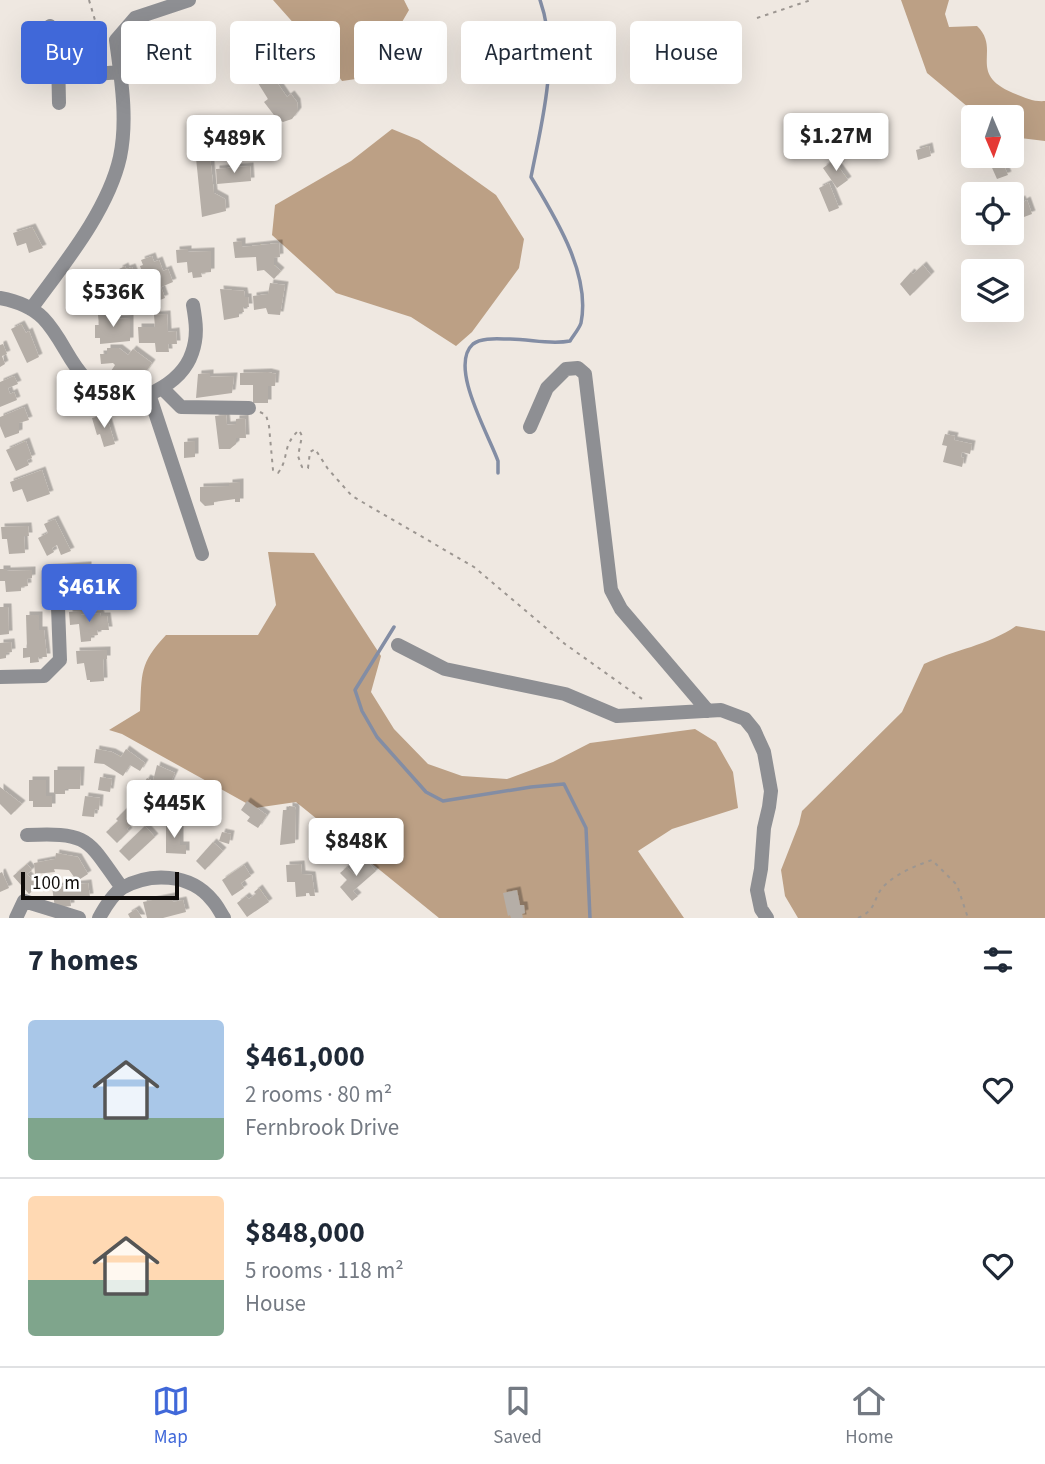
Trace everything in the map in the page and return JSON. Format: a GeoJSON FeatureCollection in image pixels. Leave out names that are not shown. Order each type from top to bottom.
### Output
{"type":"FeatureCollection","features":[{"type":"Feature","properties":{"kind":"street"},"geometry":{"type":"LineString","coordinates":[[31,309],[77,245],[116,173],[124,130],[116,40],[135,18],[189,0]]}},
{"type":"Feature","properties":{"kind":"street"},"geometry":{"type":"LineString","coordinates":[[107,73],[120,72]]}},
{"type":"Feature","properties":{"kind":"street"},"geometry":{"type":"LineString","coordinates":[[59,103],[60,84]]}},
{"type":"Feature","properties":{"kind":"street"},"geometry":{"type":"LineString","coordinates":[[0,298],[31,309],[45,320],[80,374],[98,390],[124,396],[155,391],[173,381],[190,360],[197,326],[193,305]]}},
{"type":"Feature","properties":{"kind":"street"},"geometry":{"type":"LineString","coordinates":[[530,427],[547,388],[566,369],[578,368],[585,374],[611,590],[621,608],[709,711]]}},
{"type":"Feature","properties":{"kind":"street"},"geometry":{"type":"LineString","coordinates":[[155,391],[181,407],[249,408]]}},
{"type":"Feature","properties":{"kind":"street"},"geometry":{"type":"LineString","coordinates":[[155,391],[202,554]]}},
{"type":"Feature","properties":{"kind":"street"},"geometry":{"type":"LineString","coordinates":[[0,677],[44,676],[60,660],[58,607]]}},
{"type":"Feature","properties":{"kind":"street"},"geometry":{"type":"LineString","coordinates":[[398,645],[445,669],[565,694],[617,716],[721,710],[745,719],[754,730],[764,752],[771,791],[757,890],[766,918]]}},
{"type":"Feature","properties":{"kind":"street"},"geometry":{"type":"LineString","coordinates":[[27,835],[58,834],[78,837],[90,844],[122,888]]}},
{"type":"Feature","properties":{"kind":"street"},"geometry":{"type":"LineString","coordinates":[[99,918],[122,888],[143,879],[167,877],[183,880],[211,898],[224,918]]}},
{"type":"Feature","properties":{"kind":"street"},"geometry":{"type":"LineString","coordinates":[[16,918],[24,901],[79,918]]}},
{"type":"Feature","properties":{"kind":"path"},"geometry":{"type":"LineString","coordinates":[[89,0],[97,27],[116,40]]}},
{"type":"Feature","properties":{"kind":"path"},"geometry":{"type":"LineString","coordinates":[[757,18],[811,0]]}},
{"type":"Feature","properties":{"kind":"path"},"geometry":{"type":"LineString","coordinates":[[249,408],[266,415],[273,470],[278,473],[283,466],[288,440],[299,430],[302,436],[298,456],[302,467],[308,468],[310,452],[315,449],[328,469],[352,496],[474,567],[565,644],[647,702]]}},
{"type":"Feature","properties":{"kind":"path"},"geometry":{"type":"LineString","coordinates":[[858,918],[868,914],[885,884],[917,865],[932,860],[957,885],[968,918]]}},
{"type":"Feature","properties":{"kind":"shaded area"},"geometry":{"type":"Polygon","coordinates":[[[273,0],[404,0],[409,10],[403,21],[354,21],[354,79],[342,81],[340,21],[292,21],[273,0]]]}},
{"type":"Feature","properties":{"kind":"shaded area"},"geometry":{"type":"Polygon","coordinates":[[[901,0],[949,0],[945,14],[949,27],[977,26],[987,44],[991,77],[1013,93],[1045,101],[1045,141],[1024,138],[1024,105],[966,105],[927,73],[901,0]]]}},
{"type":"Feature","properties":{"kind":"shaded area"},"geometry":{"type":"Polygon","coordinates":[[[392,129],[419,140],[496,195],[524,239],[519,268],[472,332],[456,346],[411,317],[336,293],[272,235],[275,205],[351,161],[392,129]]]}},
{"type":"Feature","properties":{"kind":"shaded area"},"geometry":{"type":"Polygon","coordinates":[[[268,552],[314,553],[381,656],[371,692],[394,729],[428,764],[462,776],[507,779],[553,762],[590,743],[695,729],[716,742],[733,772],[738,808],[672,829],[638,851],[684,918],[439,918],[296,802],[255,808],[122,734],[109,730],[140,711],[146,662],[166,635],[258,635],[276,605],[268,552]]]}},
{"type":"Feature","properties":{"kind":"shaded area"},"geometry":{"type":"Polygon","coordinates":[[[1016,626],[1045,631],[1045,918],[798,918],[785,896],[781,870],[802,811],[902,712],[924,664],[983,643],[1016,626]]]}},
{"type":"Feature","properties":{"kind":"building"},"geometry":{"type":"Polygon","coordinates":[[[259,84],[278,84],[287,97],[291,94],[297,102],[298,111],[292,119],[283,122],[277,119],[264,102],[268,99],[259,84]]]}},
{"type":"Feature","properties":{"kind":"building"},"geometry":{"type":"Polygon","coordinates":[[[929,146],[931,156],[918,160],[916,150],[929,146]]]}},
{"type":"Feature","properties":{"kind":"building"},"geometry":{"type":"Polygon","coordinates":[[[210,156],[214,193],[225,199],[226,211],[202,217],[196,158],[210,156]]]}},
{"type":"Feature","properties":{"kind":"building"},"geometry":{"type":"Polygon","coordinates":[[[837,158],[841,164],[838,166],[848,180],[837,188],[823,168],[837,158]]]}},
{"type":"Feature","properties":{"kind":"building"},"geometry":{"type":"Polygon","coordinates":[[[250,166],[251,181],[217,184],[216,169],[250,166]]]}},
{"type":"Feature","properties":{"kind":"building"},"geometry":{"type":"Polygon","coordinates":[[[992,168],[1005,168],[1008,175],[997,179],[992,168]]]}},
{"type":"Feature","properties":{"kind":"building"},"geometry":{"type":"Polygon","coordinates":[[[829,183],[839,208],[829,212],[819,188],[829,183]]]}},
{"type":"Feature","properties":{"kind":"building"},"geometry":{"type":"Polygon","coordinates":[[[1027,200],[1032,214],[1024,217],[1024,202],[1027,200]]]}},
{"type":"Feature","properties":{"kind":"building"},"geometry":{"type":"Polygon","coordinates":[[[32,227],[43,248],[29,253],[26,243],[17,246],[13,233],[32,227]]]}},
{"type":"Feature","properties":{"kind":"building"},"geometry":{"type":"Polygon","coordinates":[[[242,241],[242,247],[279,243],[280,257],[274,258],[274,265],[281,271],[274,279],[264,270],[257,271],[256,257],[235,258],[233,242],[242,241]]]}},
{"type":"Feature","properties":{"kind":"building"},"geometry":{"type":"Polygon","coordinates":[[[188,249],[188,252],[211,251],[211,272],[201,273],[202,277],[193,278],[192,272],[188,273],[187,262],[177,263],[176,250],[188,249]]]}},
{"type":"Feature","properties":{"kind":"building"},"geometry":{"type":"Polygon","coordinates":[[[152,256],[154,262],[159,260],[163,271],[168,269],[173,282],[161,287],[165,298],[155,302],[153,297],[147,299],[141,283],[149,280],[145,271],[142,272],[141,260],[152,256]]]}},
{"type":"Feature","properties":{"kind":"building"},"geometry":{"type":"Polygon","coordinates":[[[923,265],[931,275],[910,296],[900,284],[911,272],[913,274],[923,265]]]}},
{"type":"Feature","properties":{"kind":"building"},"geometry":{"type":"Polygon","coordinates":[[[125,266],[126,269],[132,267],[137,280],[125,284],[130,296],[116,302],[114,296],[108,299],[105,289],[100,291],[96,280],[120,272],[119,269],[125,266]]]}},
{"type":"Feature","properties":{"kind":"building"},"geometry":{"type":"Polygon","coordinates":[[[270,283],[285,285],[280,315],[268,314],[266,308],[254,310],[253,296],[268,294],[270,283]]]}},
{"type":"Feature","properties":{"kind":"building"},"geometry":{"type":"Polygon","coordinates":[[[220,289],[244,291],[249,307],[243,307],[244,312],[239,312],[239,317],[224,320],[220,289]]]}},
{"type":"Feature","properties":{"kind":"building"},"geometry":{"type":"Polygon","coordinates":[[[118,314],[118,319],[130,318],[130,341],[100,344],[100,338],[95,338],[95,325],[99,325],[98,315],[118,314]]]}},
{"type":"Feature","properties":{"kind":"building"},"geometry":{"type":"Polygon","coordinates":[[[167,314],[168,332],[176,331],[177,344],[168,344],[169,352],[156,352],[155,343],[139,343],[138,327],[155,327],[154,315],[167,314]]]}},
{"type":"Feature","properties":{"kind":"building"},"geometry":{"type":"Polygon","coordinates":[[[21,324],[26,333],[29,331],[39,357],[27,363],[11,329],[21,324]]]}},
{"type":"Feature","properties":{"kind":"building"},"geometry":{"type":"Polygon","coordinates":[[[3,344],[7,354],[2,356],[5,364],[0,367],[0,345],[3,344]]]}},
{"type":"Feature","properties":{"kind":"building"},"geometry":{"type":"Polygon","coordinates":[[[107,348],[119,348],[128,355],[133,349],[152,363],[142,377],[135,371],[127,380],[111,371],[115,365],[113,363],[101,364],[100,354],[107,354],[107,348]]]}},
{"type":"Feature","properties":{"kind":"building"},"geometry":{"type":"Polygon","coordinates":[[[210,373],[210,377],[234,376],[232,393],[196,398],[198,374],[210,373]]]}},
{"type":"Feature","properties":{"kind":"building"},"geometry":{"type":"Polygon","coordinates":[[[240,373],[276,374],[275,386],[268,386],[268,403],[253,403],[253,385],[240,385],[240,373]]]}},
{"type":"Feature","properties":{"kind":"building"},"geometry":{"type":"Polygon","coordinates":[[[14,376],[18,384],[8,388],[10,394],[14,392],[17,400],[0,407],[0,382],[14,376]]]}},
{"type":"Feature","properties":{"kind":"building"},"geometry":{"type":"Polygon","coordinates":[[[71,385],[76,390],[78,388],[89,402],[79,411],[63,392],[71,385]]]}},
{"type":"Feature","properties":{"kind":"building"},"geometry":{"type":"Polygon","coordinates":[[[24,407],[29,420],[19,423],[19,433],[5,438],[0,417],[24,407]]]}},
{"type":"Feature","properties":{"kind":"building"},"geometry":{"type":"Polygon","coordinates":[[[106,414],[115,444],[104,447],[92,418],[106,414]]]}},
{"type":"Feature","properties":{"kind":"building"},"geometry":{"type":"Polygon","coordinates":[[[226,415],[227,425],[236,424],[236,419],[245,418],[246,438],[236,438],[236,444],[230,449],[219,449],[215,416],[226,415]]]}},
{"type":"Feature","properties":{"kind":"building"},"geometry":{"type":"Polygon","coordinates":[[[945,434],[955,436],[954,440],[972,444],[970,454],[962,452],[962,467],[943,462],[947,446],[942,445],[945,434]]]}},
{"type":"Feature","properties":{"kind":"building"},"geometry":{"type":"Polygon","coordinates":[[[26,441],[32,458],[27,460],[29,465],[16,471],[6,450],[26,441]]]}},
{"type":"Feature","properties":{"kind":"building"},"geometry":{"type":"Polygon","coordinates":[[[195,441],[195,457],[184,458],[184,442],[195,441]]]}},
{"type":"Feature","properties":{"kind":"building"},"geometry":{"type":"Polygon","coordinates":[[[42,470],[50,494],[27,502],[22,489],[13,492],[10,482],[42,470]]]}},
{"type":"Feature","properties":{"kind":"building"},"geometry":{"type":"Polygon","coordinates":[[[240,482],[240,502],[235,502],[235,499],[205,506],[200,501],[200,487],[229,486],[229,483],[240,482]]]}},
{"type":"Feature","properties":{"kind":"building"},"geometry":{"type":"Polygon","coordinates":[[[55,519],[71,551],[61,555],[57,545],[52,548],[54,552],[47,556],[38,538],[48,533],[44,524],[55,519]]]}},
{"type":"Feature","properties":{"kind":"building"},"geometry":{"type":"Polygon","coordinates":[[[28,526],[29,536],[24,536],[25,553],[9,554],[7,539],[2,539],[1,527],[28,526]]]}},
{"type":"Feature","properties":{"kind":"building"},"geometry":{"type":"Polygon","coordinates":[[[88,565],[88,574],[83,574],[84,581],[90,580],[91,590],[69,591],[69,579],[47,581],[46,568],[88,565]]]}},
{"type":"Feature","properties":{"kind":"building"},"geometry":{"type":"Polygon","coordinates":[[[0,569],[32,570],[32,578],[27,579],[28,586],[21,587],[21,591],[6,592],[5,581],[0,581],[0,569]]]}},
{"type":"Feature","properties":{"kind":"building"},"geometry":{"type":"Polygon","coordinates":[[[0,607],[8,607],[9,634],[0,635],[0,607]]]}},
{"type":"Feature","properties":{"kind":"building"},"geometry":{"type":"Polygon","coordinates":[[[81,611],[81,615],[100,613],[101,616],[107,616],[109,630],[97,630],[98,635],[91,636],[91,641],[81,642],[79,624],[70,625],[69,612],[81,611]]]}},
{"type":"Feature","properties":{"kind":"building"},"geometry":{"type":"Polygon","coordinates":[[[26,615],[39,615],[39,630],[44,630],[47,657],[38,657],[39,662],[30,663],[30,657],[23,658],[23,648],[27,648],[26,615]]]}},
{"type":"Feature","properties":{"kind":"building"},"geometry":{"type":"Polygon","coordinates":[[[11,642],[12,652],[6,653],[6,658],[0,659],[0,643],[11,642]]]}},
{"type":"Feature","properties":{"kind":"building"},"geometry":{"type":"Polygon","coordinates":[[[107,650],[107,659],[103,659],[104,681],[90,682],[87,680],[84,663],[77,664],[76,651],[107,650]]]}},
{"type":"Feature","properties":{"kind":"building"},"geometry":{"type":"Polygon","coordinates":[[[96,749],[121,757],[126,749],[145,763],[140,771],[130,765],[123,776],[104,764],[94,763],[96,749]]]}},
{"type":"Feature","properties":{"kind":"building"},"geometry":{"type":"Polygon","coordinates":[[[157,765],[175,773],[162,801],[168,803],[165,811],[153,805],[155,800],[146,796],[151,786],[144,783],[147,778],[153,781],[157,765]]]}},
{"type":"Feature","properties":{"kind":"building"},"geometry":{"type":"Polygon","coordinates":[[[54,770],[81,770],[80,789],[65,789],[65,794],[54,794],[54,770]]]}},
{"type":"Feature","properties":{"kind":"building"},"geometry":{"type":"Polygon","coordinates":[[[100,777],[112,779],[110,792],[98,790],[100,777]]]}},
{"type":"Feature","properties":{"kind":"building"},"geometry":{"type":"Polygon","coordinates":[[[29,780],[46,780],[46,796],[52,796],[52,807],[33,807],[33,801],[29,801],[29,780]]]}},
{"type":"Feature","properties":{"kind":"building"},"geometry":{"type":"Polygon","coordinates":[[[0,787],[22,804],[11,815],[0,804],[0,787]]]}},
{"type":"Feature","properties":{"kind":"building"},"geometry":{"type":"Polygon","coordinates":[[[176,787],[192,790],[188,807],[173,804],[176,787]]]}},
{"type":"Feature","properties":{"kind":"building"},"geometry":{"type":"Polygon","coordinates":[[[85,796],[100,798],[99,810],[95,809],[94,817],[82,816],[85,796]]]}},
{"type":"Feature","properties":{"kind":"building"},"geometry":{"type":"Polygon","coordinates":[[[203,799],[216,800],[216,807],[203,806],[203,799]]]}},
{"type":"Feature","properties":{"kind":"building"},"geometry":{"type":"Polygon","coordinates":[[[247,801],[267,815],[258,828],[247,821],[250,817],[241,810],[247,801]]]}},
{"type":"Feature","properties":{"kind":"building"},"geometry":{"type":"Polygon","coordinates":[[[289,806],[295,807],[296,810],[295,843],[280,845],[283,810],[289,810],[289,806]]]}},
{"type":"Feature","properties":{"kind":"building"},"geometry":{"type":"Polygon","coordinates":[[[128,807],[136,815],[142,809],[153,816],[143,826],[137,819],[117,843],[106,832],[128,807]]]}},
{"type":"Feature","properties":{"kind":"building"},"geometry":{"type":"Polygon","coordinates":[[[166,824],[180,824],[180,845],[186,845],[186,854],[166,853],[166,824]]]}},
{"type":"Feature","properties":{"kind":"building"},"geometry":{"type":"Polygon","coordinates":[[[145,826],[155,837],[129,861],[119,851],[145,826]]]}},
{"type":"Feature","properties":{"kind":"building"},"geometry":{"type":"Polygon","coordinates":[[[222,832],[231,834],[229,844],[219,841],[222,832]]]}},
{"type":"Feature","properties":{"kind":"building"},"geometry":{"type":"Polygon","coordinates":[[[213,842],[223,851],[205,870],[196,861],[213,842]]]}},
{"type":"Feature","properties":{"kind":"building"},"geometry":{"type":"Polygon","coordinates":[[[56,853],[78,857],[88,874],[77,881],[69,870],[54,869],[55,872],[35,874],[34,863],[55,859],[56,853]]]}},
{"type":"Feature","properties":{"kind":"building"},"geometry":{"type":"Polygon","coordinates":[[[364,858],[376,871],[353,891],[358,896],[352,901],[340,887],[347,880],[340,873],[347,867],[354,874],[357,872],[353,867],[364,858]]]}},
{"type":"Feature","properties":{"kind":"building"},"geometry":{"type":"Polygon","coordinates":[[[27,864],[32,870],[27,874],[38,886],[29,894],[13,876],[27,864]]]}},
{"type":"Feature","properties":{"kind":"building"},"geometry":{"type":"Polygon","coordinates":[[[301,864],[302,874],[312,875],[315,896],[306,893],[306,896],[296,897],[295,882],[287,882],[286,865],[301,864]]]}},
{"type":"Feature","properties":{"kind":"building"},"geometry":{"type":"Polygon","coordinates":[[[244,865],[251,876],[241,883],[244,888],[232,896],[222,880],[244,865]]]}},
{"type":"Feature","properties":{"kind":"building"},"geometry":{"type":"Polygon","coordinates":[[[2,872],[9,888],[0,892],[0,873],[2,872]]]}},
{"type":"Feature","properties":{"kind":"building"},"geometry":{"type":"Polygon","coordinates":[[[88,883],[90,897],[70,899],[71,906],[55,908],[52,887],[88,883]]]}},
{"type":"Feature","properties":{"kind":"building"},"geometry":{"type":"Polygon","coordinates":[[[259,888],[269,902],[247,917],[237,903],[246,896],[249,899],[259,888]]]}},
{"type":"Feature","properties":{"kind":"building"},"geometry":{"type":"Polygon","coordinates":[[[517,890],[525,913],[522,914],[523,918],[511,918],[508,916],[503,893],[517,890]]]}},
{"type":"Feature","properties":{"kind":"building"},"geometry":{"type":"Polygon","coordinates":[[[172,896],[173,902],[183,900],[186,912],[163,918],[147,918],[143,902],[172,896]]]}},
{"type":"Feature","properties":{"kind":"building"},"geometry":{"type":"Polygon","coordinates":[[[136,909],[142,918],[130,918],[128,914],[136,909]]]}},
{"type":"Feature","properties":{"kind":"waterway"},"geometry":{"type":"LineString","coordinates":[[498,473],[498,461],[468,384],[465,368],[467,354],[473,344],[486,339],[570,341],[581,323],[583,304],[581,285],[569,247],[531,177],[544,111],[549,66],[549,44],[540,0]]}},
{"type":"Feature","properties":{"kind":"waterway"},"geometry":{"type":"LineString","coordinates":[[394,627],[355,690],[362,711],[377,737],[426,792],[443,801],[564,784],[586,828],[590,918]]}}]}
